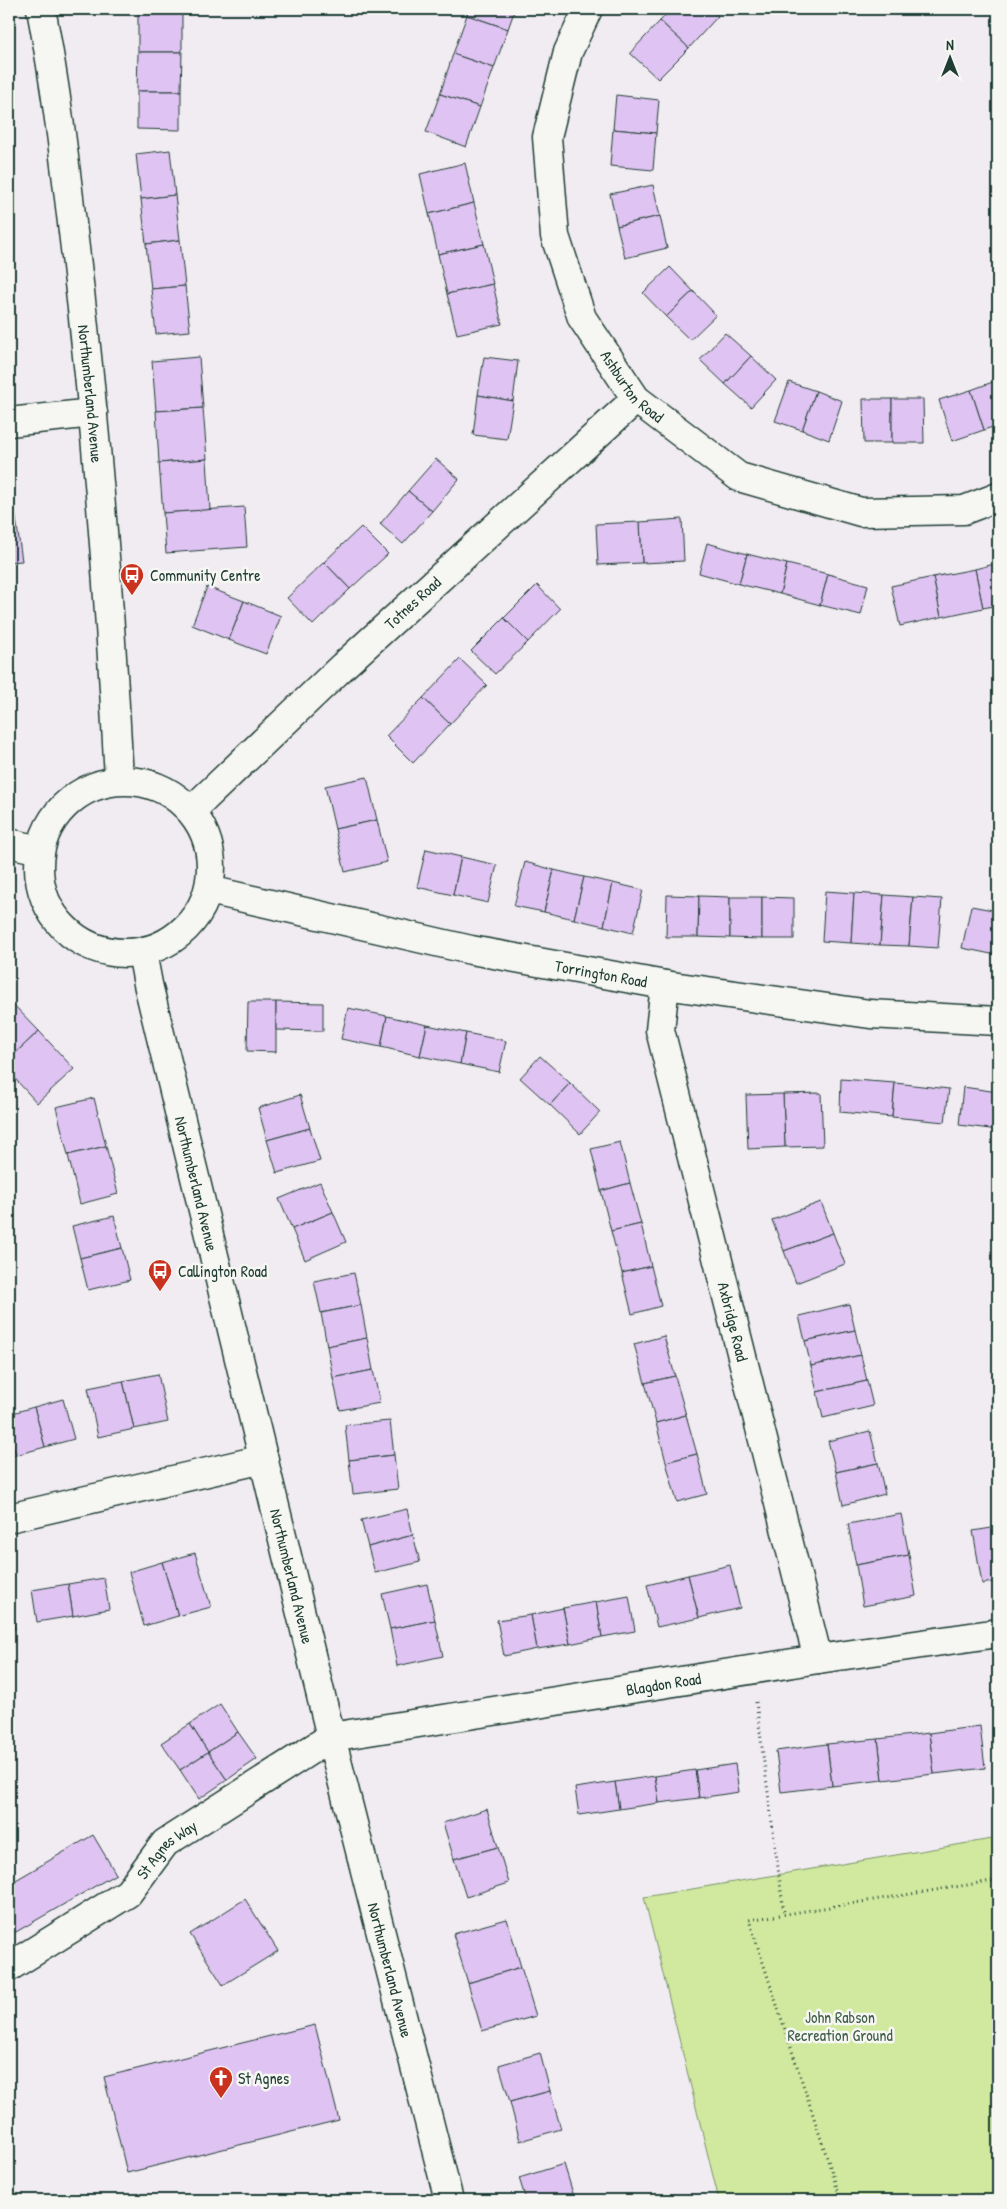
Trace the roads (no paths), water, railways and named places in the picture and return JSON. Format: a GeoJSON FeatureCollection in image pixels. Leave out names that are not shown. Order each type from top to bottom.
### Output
{"type":"FeatureCollection","features":[{"type":"Feature","properties":{"kind":"street","name":"Northumberland Avenue"},"geometry":{"type":"LineString","coordinates":[[41,9],[54,76],[93,413],[119,780]]}},
{"type":"Feature","properties":{"kind":"street","name":"Ashburton Road"},"geometry":{"type":"LineString","coordinates":[[588,9],[568,52],[547,137],[555,236],[582,318],[636,399],[739,477],[860,512],[964,510],[998,497]]}},
{"type":"Feature","properties":{"kind":"street","name":"Totnes Road"},"geometry":{"type":"LineString","coordinates":[[191,811],[343,666],[636,399]]}},
{"type":"Feature","properties":{"kind":"street"},"geometry":{"type":"LineString","coordinates":[[9,422],[93,413]]}},
{"type":"Feature","properties":{"kind":"street"},"geometry":{"type":"LineString","coordinates":[[119,780],[146,783],[171,793],[191,811],[203,828],[210,848],[212,870],[209,890],[199,912],[184,930],[165,944],[142,952],[114,953],[87,945],[64,928],[47,905],[39,879],[40,850],[50,824],[68,802],[92,787],[119,780]]}},
{"type":"Feature","properties":{"kind":"street"},"geometry":{"type":"LineString","coordinates":[[9,843],[40,850]]}},
{"type":"Feature","properties":{"kind":"street","name":"Torrington Road"},"geometry":{"type":"LineString","coordinates":[[209,890],[471,950],[665,985],[870,1014],[998,1021]]}},
{"type":"Feature","properties":{"kind":"street","name":"Northumberland Avenue"},"geometry":{"type":"LineString","coordinates":[[142,952],[148,984],[331,1737],[449,2200]]}},
{"type":"Feature","properties":{"kind":"street","name":"Axbridge Road"},"geometry":{"type":"LineString","coordinates":[[665,985],[660,1030],[818,1658]]}},
{"type":"Feature","properties":{"kind":"street"},"geometry":{"type":"LineString","coordinates":[[9,1518],[264,1459]]}},
{"type":"Feature","properties":{"kind":"street","name":"Blagdon Road"},"geometry":{"type":"LineString","coordinates":[[331,1737],[818,1658],[998,1633]]}},
{"type":"Feature","properties":{"kind":"street","name":"St Agnes Way"},"geometry":{"type":"LineString","coordinates":[[9,1967],[128,1893],[165,1843],[331,1737]]}},
{"type":"Feature","properties":{"kind":"place","name":"Community Centre"},"geometry":{"type":"Point","coordinates":[132,596]}},
{"type":"Feature","properties":{"kind":"place","name":"Callington Road"},"geometry":{"type":"Point","coordinates":[160,1292]}},
{"type":"Feature","properties":{"kind":"place","name":"St Agnes"},"geometry":{"type":"Point","coordinates":[221,2099]}},
{"type":"Feature","properties":{"kind":"park label","name":"John Rabson Recreation Ground"},"geometry":{"type":"Point","coordinates":[840,2026]}}]}
